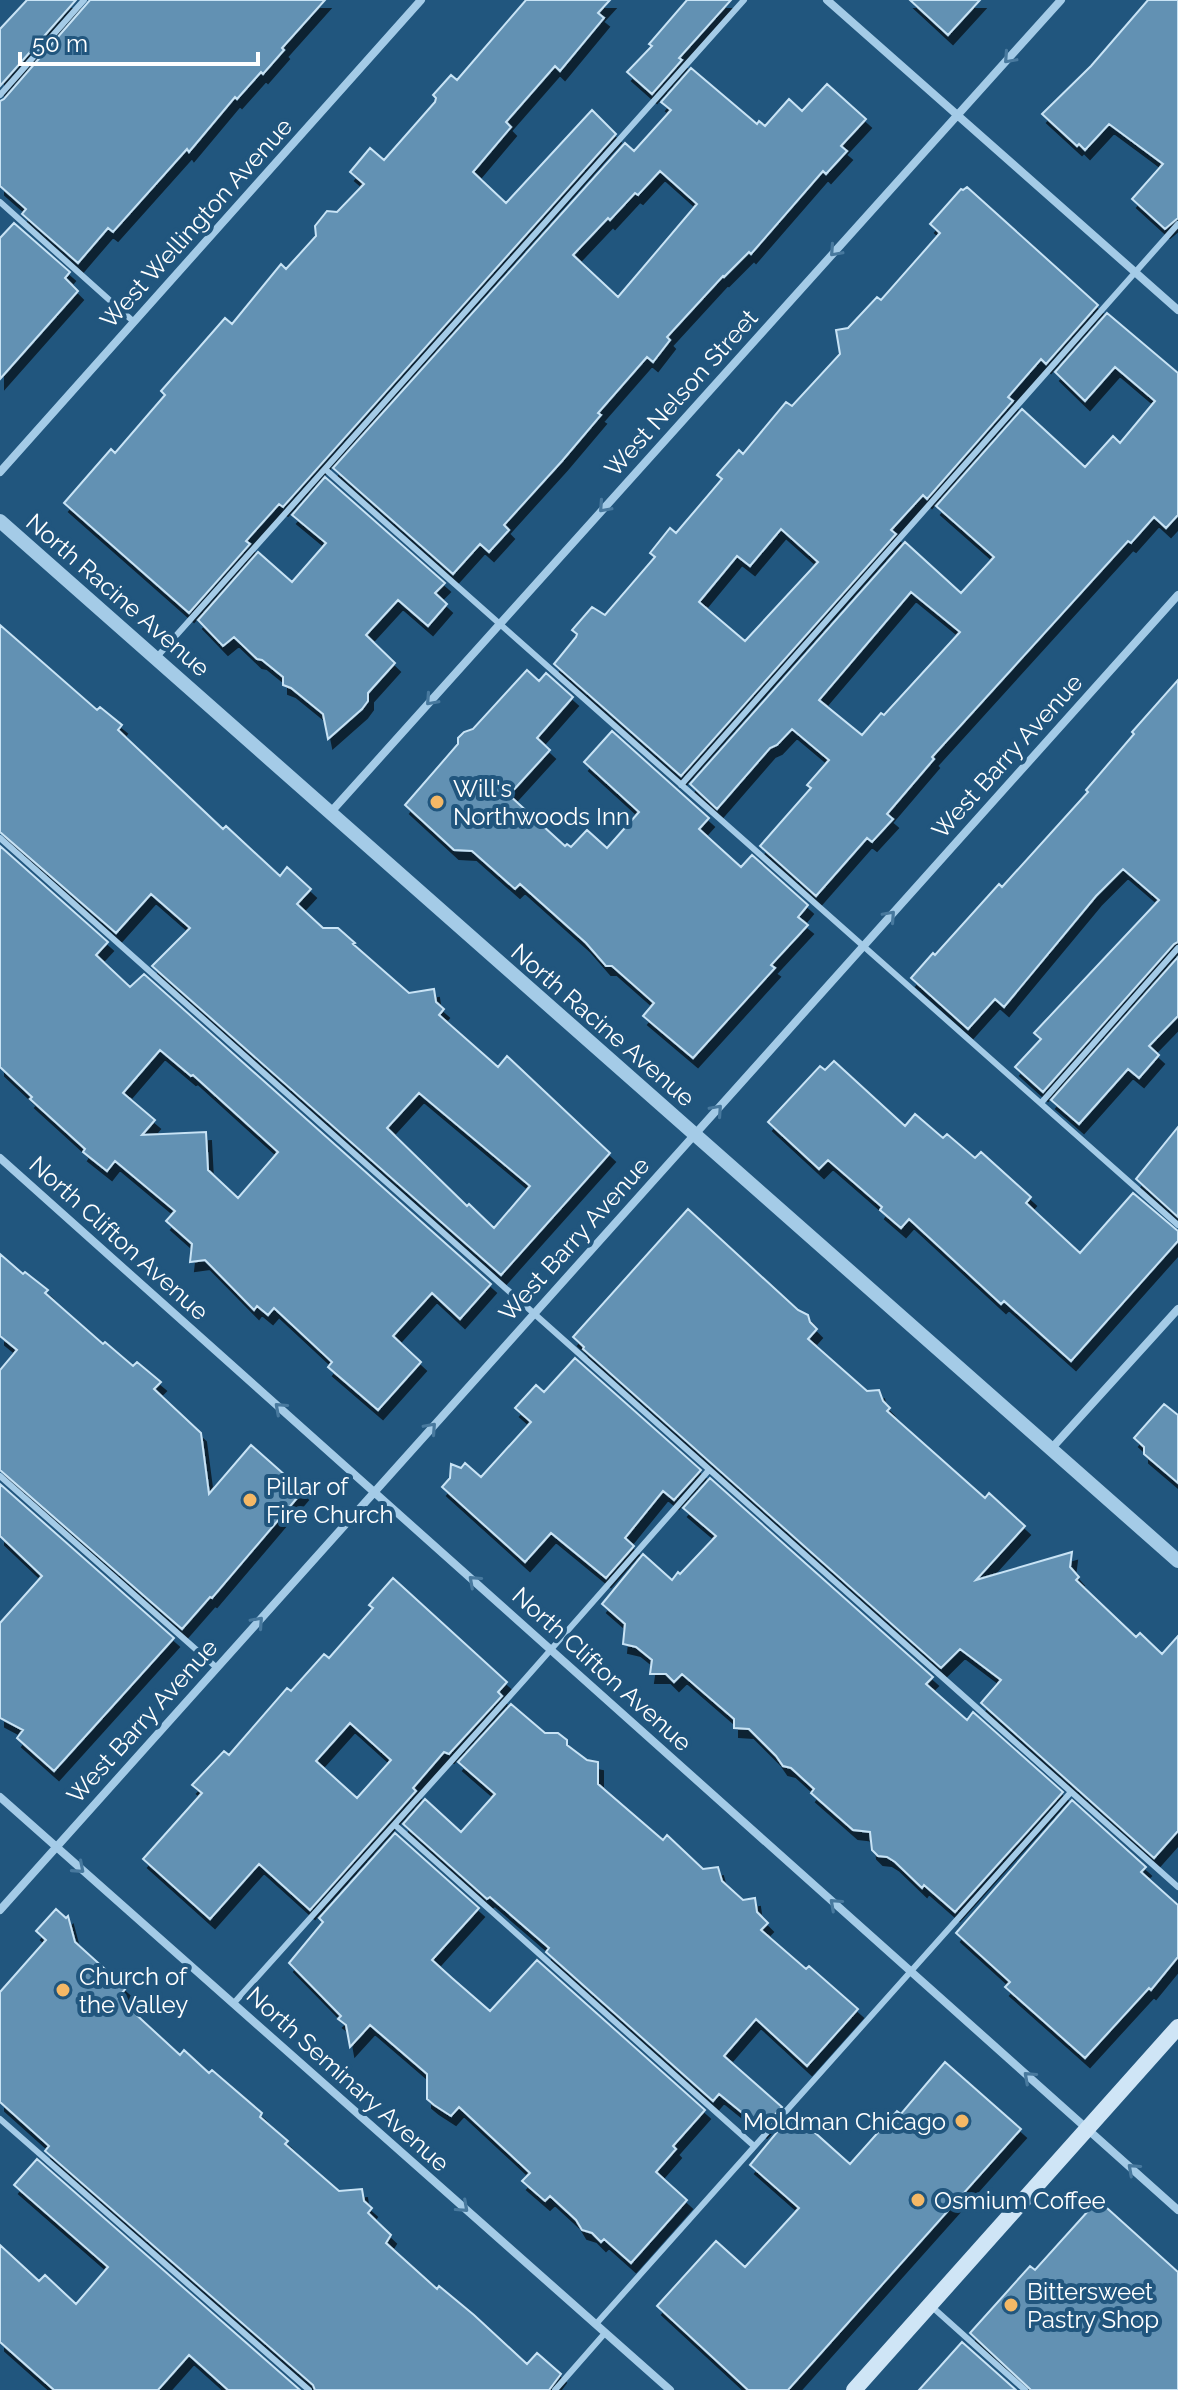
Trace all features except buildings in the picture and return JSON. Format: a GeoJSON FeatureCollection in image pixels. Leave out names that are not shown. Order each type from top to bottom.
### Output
{"type":"FeatureCollection","features":[{"type":"Feature","properties":{"kind":"main road"},"geometry":{"type":"LineString","coordinates":[[854,2390],[1178,2027]]}},
{"type":"Feature","properties":{"kind":"street","name":"West Wellington Avenue"},"geometry":{"type":"LineString","coordinates":[[0,472],[421,0]]}},
{"type":"Feature","properties":{"kind":"street"},"geometry":{"type":"LineString","coordinates":[[827,0],[1178,310]]}},
{"type":"Feature","properties":{"kind":"street","name":"West Nelson Street"},"geometry":{"type":"LineString","coordinates":[[330,813],[1061,0]]}},
{"type":"Feature","properties":{"kind":"street","name":"North Racine Avenue"},"geometry":{"type":"LineString","coordinates":[[0,521],[1178,1561]]}},
{"type":"Feature","properties":{"kind":"street","name":"West Barry Avenue"},"geometry":{"type":"LineString","coordinates":[[0,1910],[1178,595]]}},
{"type":"Feature","properties":{"kind":"street","name":"North Clifton Avenue"},"geometry":{"type":"LineString","coordinates":[[0,1158],[1178,2210]]}},
{"type":"Feature","properties":{"kind":"street"},"geometry":{"type":"LineString","coordinates":[[1051,1449],[1178,1309]]}},
{"type":"Feature","properties":{"kind":"street","name":"North Seminary Avenue"},"geometry":{"type":"LineString","coordinates":[[0,1797],[670,2390]]}},
{"type":"Feature","properties":{"kind":"lane"},"geometry":{"type":"LineString","coordinates":[[0,95],[84,0]]}},
{"type":"Feature","properties":{"kind":"lane"},"geometry":{"type":"LineString","coordinates":[[156,658],[744,0]]}},
{"type":"Feature","properties":{"kind":"lane"},"geometry":{"type":"LineString","coordinates":[[0,202],[134,322]]}},
{"type":"Feature","properties":{"kind":"lane"},"geometry":{"type":"LineString","coordinates":[[681,785],[1178,224]]}},
{"type":"Feature","properties":{"kind":"lane"},"geometry":{"type":"LineString","coordinates":[[325,469],[1178,1225]]}},
{"type":"Feature","properties":{"kind":"lane"},"geometry":{"type":"LineString","coordinates":[[1,842],[1178,1887]]}},
{"type":"Feature","properties":{"kind":"lane"},"geometry":{"type":"LineString","coordinates":[[1041,1103],[1178,948]]}},
{"type":"Feature","properties":{"kind":"lane"},"geometry":{"type":"LineString","coordinates":[[233,2004],[709,1470]]}},
{"type":"Feature","properties":{"kind":"lane"},"geometry":{"type":"LineString","coordinates":[[0,1476],[217,1668]]}},
{"type":"Feature","properties":{"kind":"lane"},"geometry":{"type":"LineString","coordinates":[[596,2324],[1071,1792]]}},
{"type":"Feature","properties":{"kind":"lane"},"geometry":{"type":"LineString","coordinates":[[395,1825],[754,2146]]}},
{"type":"Feature","properties":{"kind":"lane"},"geometry":{"type":"LineString","coordinates":[[0,2119],[309,2390]]}},
{"type":"Feature","properties":{"kind":"lane"},"geometry":{"type":"LineString","coordinates":[[930,2305],[1025,2390]]}},
{"type":"Feature","properties":{"kind":"lane"},"geometry":{"type":"LineString","coordinates":[[555,2390],[605,2333]]}},
{"type":"Feature","properties":{"kind":"place","name":"Will's Northwoods Inn"},"geometry":{"type":"Point","coordinates":[437,802]}},
{"type":"Feature","properties":{"kind":"place","name":"Pillar of Fire Church"},"geometry":{"type":"Point","coordinates":[250,1500]}},
{"type":"Feature","properties":{"kind":"place","name":"Church of the Valley"},"geometry":{"type":"Point","coordinates":[63,1990]}},
{"type":"Feature","properties":{"kind":"place","name":"Moldman Chicago"},"geometry":{"type":"Point","coordinates":[962,2121]}},
{"type":"Feature","properties":{"kind":"place","name":"Osmium Coffee"},"geometry":{"type":"Point","coordinates":[918,2200]}},
{"type":"Feature","properties":{"kind":"place","name":"Bittersweet Pastry Shop"},"geometry":{"type":"Point","coordinates":[1011,2305]}}]}
